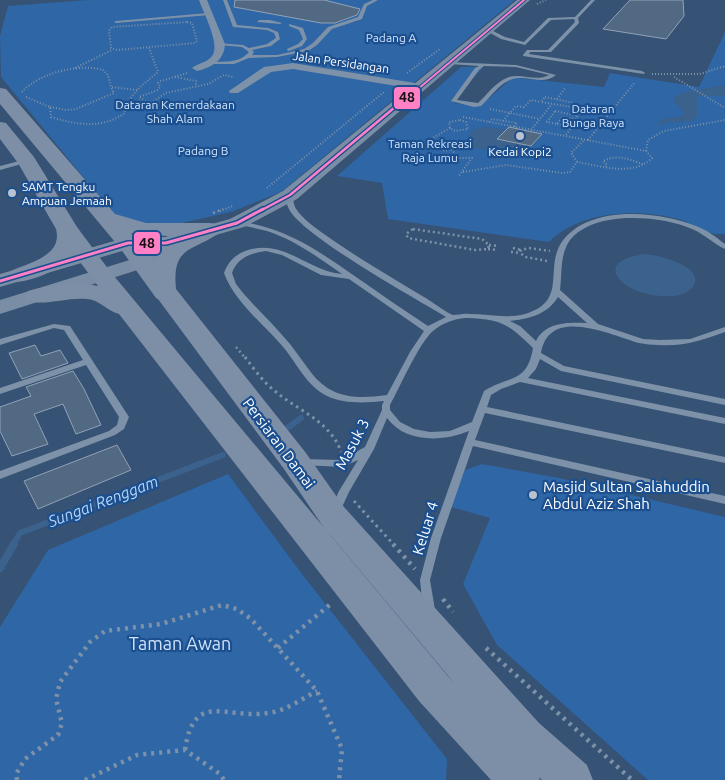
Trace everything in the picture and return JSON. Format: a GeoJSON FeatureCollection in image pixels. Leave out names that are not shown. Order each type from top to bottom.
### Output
{"type":"FeatureCollection","features":[{"type":"Feature","properties":{"kind":"main road"},"geometry":{"type":"LineString","coordinates":[[108,219],[120,225],[143,230],[162,231],[210,221],[237,223],[290,195],[450,63],[493,34],[524,0]]}},
{"type":"Feature","properties":{"kind":"main road","name":"Persiaran Damai"},"geometry":{"type":"LineString","coordinates":[[0,94],[128,243],[294,461],[338,503],[444,622],[516,767]]}},
{"type":"Feature","properties":{"kind":"main road","name":"Persiaran Damai"},"geometry":{"type":"LineString","coordinates":[[0,127],[27,160],[67,229],[101,275],[433,688],[516,767],[572,780]]}},
{"type":"Feature","properties":{"kind":"main road"},"geometry":{"type":"LineString","coordinates":[[0,307],[143,262],[166,243],[210,221]]}},
{"type":"Feature","properties":{"kind":"main road"},"geometry":{"type":"LineString","coordinates":[[164,292],[162,274],[166,257],[210,221]]}},
{"type":"Feature","properties":{"kind":"main road"},"geometry":{"type":"LineString","coordinates":[[9,278],[53,261],[62,254],[69,241],[67,229]]}},
{"type":"Feature","properties":{"kind":"main road"},"geometry":{"type":"LineString","coordinates":[[9,278],[128,243],[166,243]]}},
{"type":"Feature","properties":{"kind":"main road"},"geometry":{"type":"LineString","coordinates":[[36,296],[58,292],[92,292],[104,296],[131,312]]}},
{"type":"Feature","properties":{"kind":"street"},"geometry":{"type":"LineString","coordinates":[[197,68],[211,63],[219,56],[220,44],[203,0]]}},
{"type":"Feature","properties":{"kind":"street","name":"Jalan Persidangan"},"geometry":{"type":"LineString","coordinates":[[234,91],[268,69],[293,66],[421,87]]}},
{"type":"Feature","properties":{"kind":"lane"},"geometry":{"type":"LineString","coordinates":[[211,63],[234,62],[250,52],[275,42],[278,38],[276,32],[268,29],[235,26],[225,0]]}},
{"type":"Feature","properties":{"kind":"lane"},"geometry":{"type":"LineString","coordinates":[[220,44],[243,46],[250,52],[277,56],[306,50],[315,44],[330,28],[360,18],[364,13],[365,5],[376,0]]}},
{"type":"Feature","properties":{"kind":"lane"},"geometry":{"type":"LineString","coordinates":[[516,66],[527,53],[549,51],[577,22],[576,18],[593,0]]}},
{"type":"Feature","properties":{"kind":"lane"},"geometry":{"type":"LineString","coordinates":[[116,22],[208,14]]}},
{"type":"Feature","properties":{"kind":"lane"},"geometry":{"type":"LineString","coordinates":[[525,44],[550,20],[576,18]]}},
{"type":"Feature","properties":{"kind":"lane"},"geometry":{"type":"LineString","coordinates":[[232,21],[269,21],[290,25],[301,29],[304,33],[305,39],[300,45],[277,53],[250,52]]}},
{"type":"Feature","properties":{"kind":"lane"},"geometry":{"type":"LineString","coordinates":[[493,34],[525,44]]}},
{"type":"Feature","properties":{"kind":"lane"},"geometry":{"type":"LineString","coordinates":[[525,44],[527,53]]}},
{"type":"Feature","properties":{"kind":"lane"},"geometry":{"type":"LineString","coordinates":[[527,53],[642,73]]}},
{"type":"Feature","properties":{"kind":"lane"},"geometry":{"type":"LineString","coordinates":[[450,63],[468,63],[482,66],[497,64],[516,66],[553,75],[549,79],[542,80],[518,77],[509,78],[479,105],[474,106],[454,101],[471,76],[482,66]]}},
{"type":"Feature","properties":{"kind":"lane"},"geometry":{"type":"LineString","coordinates":[[0,168],[27,160]]}},
{"type":"Feature","properties":{"kind":"lane"},"geometry":{"type":"LineString","coordinates":[[290,195],[291,207],[329,241],[452,317]]}},
{"type":"Feature","properties":{"kind":"lane"},"geometry":{"type":"LineString","coordinates":[[237,223],[256,225],[278,231],[310,249],[428,330],[452,317],[469,316],[500,319],[518,317],[547,307],[554,300],[557,263],[567,240],[581,228],[599,220],[622,216],[668,218],[692,226],[725,247]]}},
{"type":"Feature","properties":{"kind":"lane"},"geometry":{"type":"LineString","coordinates":[[350,277],[320,272],[294,257],[274,249],[251,251],[235,260],[228,273],[234,287],[288,346],[304,371],[330,394],[378,400],[390,397]]}},
{"type":"Feature","properties":{"kind":"lane"},"geometry":{"type":"LineString","coordinates":[[294,257],[310,249]]}},
{"type":"Feature","properties":{"kind":"lane"},"geometry":{"type":"LineString","coordinates":[[556,291],[594,326]]}},
{"type":"Feature","properties":{"kind":"lane"},"geometry":{"type":"LineString","coordinates":[[500,319],[517,328],[537,351],[561,368],[725,402]]}},
{"type":"Feature","properties":{"kind":"lane"},"geometry":{"type":"LineString","coordinates":[[520,379],[529,372],[541,336],[547,330],[560,325],[594,326],[625,337],[660,343],[691,340],[725,329]]}},
{"type":"Feature","properties":{"kind":"lane"},"geometry":{"type":"LineString","coordinates":[[0,342],[54,326],[66,328],[124,417],[121,427],[112,433],[0,475]]}},
{"type":"Feature","properties":{"kind":"lane","name":"Masuk 3"},"geometry":{"type":"LineString","coordinates":[[318,546],[338,503],[369,449],[390,397],[428,330]]}},
{"type":"Feature","properties":{"kind":"lane"},"geometry":{"type":"LineString","coordinates":[[0,391],[88,361]]}},
{"type":"Feature","properties":{"kind":"lane"},"geometry":{"type":"LineString","coordinates":[[520,379],[725,421]]}},
{"type":"Feature","properties":{"kind":"lane","name":"Keluar 4"},"geometry":{"type":"LineString","coordinates":[[444,622],[425,580],[436,538],[487,393],[493,388],[520,379]]}},
{"type":"Feature","properties":{"kind":"lane"},"geometry":{"type":"LineString","coordinates":[[482,409],[725,460]]}},
{"type":"Feature","properties":{"kind":"lane"},"geometry":{"type":"LineString","coordinates":[[386,410],[401,427],[427,434],[454,434],[465,431],[477,423]]}},
{"type":"Feature","properties":{"kind":"lane"},"geometry":{"type":"LineString","coordinates":[[470,442],[725,500]]}},
{"type":"Feature","properties":{"kind":"lane"},"geometry":{"type":"LineString","coordinates":[[294,461],[343,464],[369,449]]}},
{"type":"Feature","properties":{"kind":"path"},"geometry":{"type":"LineString","coordinates":[[493,34],[546,0]]}},
{"type":"Feature","properties":{"kind":"path"},"geometry":{"type":"LineString","coordinates":[[73,69],[83,62],[112,50],[149,48],[195,43],[197,41],[192,23],[181,22],[112,27],[109,31],[112,50]]}},
{"type":"Feature","properties":{"kind":"path"},"geometry":{"type":"LineString","coordinates":[[50,107],[51,117],[62,121],[101,124],[117,120],[125,113],[127,102],[136,90],[158,72],[149,48]]}},
{"type":"Feature","properties":{"kind":"path"},"geometry":{"type":"LineString","coordinates":[[93,66],[103,70],[110,77],[114,93],[109,97],[76,109],[65,110],[50,107],[25,97],[22,91],[32,84],[65,70],[73,69],[93,66]]}},
{"type":"Feature","properties":{"kind":"path"},"geometry":{"type":"LineString","coordinates":[[450,128],[449,122],[460,120],[463,117],[514,127],[565,136],[586,140],[646,151],[652,158],[644,166],[624,169],[577,162],[571,153],[586,140],[592,136],[642,73],[674,76],[718,70],[725,66]]}},
{"type":"Feature","properties":{"kind":"path"},"geometry":{"type":"LineString","coordinates":[[158,90],[160,86],[158,83],[197,68]]}},
{"type":"Feature","properties":{"kind":"path"},"geometry":{"type":"LineString","coordinates":[[166,93],[158,90],[140,98],[144,101],[152,102],[166,93],[208,84],[224,75],[251,80]]}},
{"type":"Feature","properties":{"kind":"path"},"geometry":{"type":"LineString","coordinates":[[674,76],[725,108]]}},
{"type":"Feature","properties":{"kind":"path"},"geometry":{"type":"LineString","coordinates":[[173,77],[208,84]]}},
{"type":"Feature","properties":{"kind":"path"},"geometry":{"type":"LineString","coordinates":[[196,81],[200,80]]}},
{"type":"Feature","properties":{"kind":"path"},"geometry":{"type":"LineString","coordinates":[[195,86],[197,84],[196,81]]}},
{"type":"Feature","properties":{"kind":"path"},"geometry":{"type":"LineString","coordinates":[[265,189],[385,92],[384,86]]}},
{"type":"Feature","properties":{"kind":"path"},"geometry":{"type":"LineString","coordinates":[[111,87],[136,90]]}},
{"type":"Feature","properties":{"kind":"path"},"geometry":{"type":"LineString","coordinates":[[557,99],[566,87]]}},
{"type":"Feature","properties":{"kind":"path"},"geometry":{"type":"LineString","coordinates":[[503,121],[516,106],[524,108],[531,100],[552,104],[570,107],[574,102],[545,97],[542,102]]}},
{"type":"Feature","properties":{"kind":"path"},"geometry":{"type":"LineString","coordinates":[[531,130],[552,104]]}},
{"type":"Feature","properties":{"kind":"path"},"geometry":{"type":"LineString","coordinates":[[491,109],[551,117]]}},
{"type":"Feature","properties":{"kind":"path"},"geometry":{"type":"LineString","coordinates":[[557,124],[562,117],[576,119],[578,116],[555,112],[547,122],[557,124],[572,127],[565,136]]}},
{"type":"Feature","properties":{"kind":"path"},"geometry":{"type":"LineString","coordinates":[[489,122],[492,119],[517,123],[514,127]]}},
{"type":"Feature","properties":{"kind":"path"},"geometry":{"type":"LineString","coordinates":[[450,128],[455,131],[468,128],[466,122],[460,120]]}},
{"type":"Feature","properties":{"kind":"path"},"geometry":{"type":"LineString","coordinates":[[646,151],[648,140],[664,131],[725,120]]}},
{"type":"Feature","properties":{"kind":"path"},"geometry":{"type":"LineString","coordinates":[[450,128],[431,139],[437,143],[433,145],[445,151],[450,149],[459,158],[472,158],[458,177]]}},
{"type":"Feature","properties":{"kind":"path"},"geometry":{"type":"LineString","coordinates":[[606,167],[607,165],[603,161],[611,158],[628,159],[644,166]]}},
{"type":"Feature","properties":{"kind":"path"},"geometry":{"type":"LineString","coordinates":[[463,172],[500,165],[525,167],[551,174],[560,174],[570,172],[577,162]]}},
{"type":"Feature","properties":{"kind":"path"},"geometry":{"type":"LineString","coordinates":[[210,221],[240,203]]}},
{"type":"Feature","properties":{"kind":"path"},"geometry":{"type":"LineString","coordinates":[[489,247],[482,240],[419,229],[413,229],[406,234],[408,238],[475,250],[489,247],[498,248]]}},
{"type":"Feature","properties":{"kind":"path"},"geometry":{"type":"LineString","coordinates":[[521,252],[529,248],[560,253]]}},
{"type":"Feature","properties":{"kind":"path"},"geometry":{"type":"LineString","coordinates":[[512,250],[521,252],[526,257],[557,263]]}},
{"type":"Feature","properties":{"kind":"path"},"geometry":{"type":"LineString","coordinates":[[236,347],[274,391],[311,415],[340,444],[343,464]]}},
{"type":"Feature","properties":{"kind":"path"},"geometry":{"type":"LineString","coordinates":[[338,503],[425,580],[444,622]]}},
{"type":"Feature","properties":{"kind":"path"},"geometry":{"type":"LineString","coordinates":[[278,648],[352,586]]}},
{"type":"Feature","properties":{"kind":"path"},"geometry":{"type":"LineString","coordinates":[[17,780],[16,774],[24,759],[58,735],[62,724],[56,699],[60,682],[90,642],[105,631],[161,624],[222,605],[236,609],[251,618],[317,690],[342,749],[338,780]]}},
{"type":"Feature","properties":{"kind":"path"},"geometry":{"type":"LineString","coordinates":[[480,643],[632,780]]}},
{"type":"Feature","properties":{"kind":"path"},"geometry":{"type":"LineString","coordinates":[[185,750],[186,732],[195,719],[210,711],[263,714],[279,711],[317,690]]}},
{"type":"Feature","properties":{"kind":"path"},"geometry":{"type":"LineString","coordinates":[[85,780],[136,755],[185,750],[220,774],[224,780]]}},
{"type":"Feature","properties":{"kind":"green space","name":"Dataran Kemerdakaan Shah Alam"},"geometry":{"type":"Polygon","coordinates":[[[88,0],[515,0],[281,192],[231,212],[168,226],[122,224],[1,77],[0,36],[8,6],[88,0]]]}},
{"type":"Feature","properties":{"kind":"green space"},"geometry":{"type":"Polygon","coordinates":[[[725,32],[725,234],[709,233],[678,219],[627,213],[592,218],[561,232],[549,242],[388,219],[382,183],[337,176],[461,67],[479,67],[482,69],[452,98],[455,103],[480,106],[511,79],[519,78],[604,87],[610,73],[699,87],[725,32]],[[485,127],[480,148],[492,151],[520,151],[532,145],[541,134],[509,127],[506,130],[485,127]]]}},
{"type":"Feature","properties":{"kind":"green space"},"geometry":{"type":"Polygon","coordinates":[[[482,464],[559,478],[725,517],[725,780],[648,780],[497,645],[463,584],[490,518],[451,507],[465,470],[482,464]]]}},
{"type":"Feature","properties":{"kind":"green space","name":"Taman Awan"},"geometry":{"type":"Polygon","coordinates":[[[228,474],[302,574],[447,759],[446,780],[0,780],[0,627],[48,550],[228,474]]]}},
{"type":"Feature","properties":{"kind":"shaded area"},"geometry":{"type":"Polygon","coordinates":[[[725,85],[725,96],[697,96],[697,116],[692,121],[674,122],[674,118],[684,115],[684,111],[675,103],[674,97],[684,92],[725,85]]]}},
{"type":"Feature","properties":{"kind":"shaded area"},"geometry":{"type":"Polygon","coordinates":[[[485,127],[506,130],[498,139],[531,146],[517,151],[504,150],[504,156],[493,159],[487,155],[490,151],[480,148],[473,149],[469,134],[477,128],[485,127]]]}},
{"type":"Feature","properties":{"kind":"shaded area"},"geometry":{"type":"Polygon","coordinates":[[[645,254],[670,260],[688,269],[694,274],[695,281],[691,289],[676,296],[656,296],[628,287],[617,275],[615,270],[617,265],[626,259],[645,254]]]}},
{"type":"Feature","properties":{"kind":"building"},"geometry":{"type":"Polygon","coordinates":[[[235,0],[324,0],[360,9],[357,15],[335,23],[321,23],[234,7],[235,0]]]}},
{"type":"Feature","properties":{"kind":"building"},"geometry":{"type":"Polygon","coordinates":[[[630,0],[683,0],[684,16],[666,39],[603,29],[630,0]]]}},
{"type":"Feature","properties":{"kind":"building","name":"Kedai Kopi2"},"geometry":{"type":"Polygon","coordinates":[[[509,127],[542,134],[531,146],[497,139],[509,127]]]}},
{"type":"Feature","properties":{"kind":"building"},"geometry":{"type":"Polygon","coordinates":[[[35,345],[41,356],[60,350],[68,363],[22,379],[9,353],[35,345]]]}},
{"type":"Feature","properties":{"kind":"building"},"geometry":{"type":"Polygon","coordinates":[[[73,371],[101,425],[76,434],[63,404],[34,414],[48,444],[12,456],[0,431],[0,407],[31,396],[26,387],[73,371]]]}},
{"type":"Feature","properties":{"kind":"building"},"geometry":{"type":"Polygon","coordinates":[[[117,445],[131,470],[38,509],[24,481],[117,445]]]}},
{"type":"Feature","properties":{"kind":"waterway","name":"Sungai Renggam"},"geometry":{"type":"LineString","coordinates":[[661,123],[666,120],[680,119]]}},
{"type":"Feature","properties":{"kind":"waterway","name":"Sungai Renggam"},"geometry":{"type":"LineString","coordinates":[[286,429],[301,418]]}},
{"type":"Feature","properties":{"kind":"waterway","name":"Sungai Renggam"},"geometry":{"type":"LineString","coordinates":[[13,545],[20,533],[223,455]]}},
{"type":"Feature","properties":{"kind":"waterway","name":"Sungai Renggam"},"geometry":{"type":"LineString","coordinates":[[0,568],[14,544]]}},
{"type":"Feature","properties":{"kind":"transit line","name":"48"},"geometry":{"type":"LineString","coordinates":[[0,281],[128,243],[166,243],[237,223],[290,195],[524,0]]}},
{"type":"Feature","properties":{"kind":"place","name":"Kedai Kopi2"},"geometry":{"type":"Point","coordinates":[520,136]}},
{"type":"Feature","properties":{"kind":"place","name":"SAMT Tengku Ampuan Jemaah"},"geometry":{"type":"Point","coordinates":[12,193]}},
{"type":"Feature","properties":{"kind":"place","name":"Masjid Sultan Salahuddin Abdul Aziz Shah"},"geometry":{"type":"Point","coordinates":[533,495]}},
{"type":"Feature","properties":{"kind":"park label","name":"Padang A"},"geometry":{"type":"Point","coordinates":[391,37]}},
{"type":"Feature","properties":{"kind":"park label","name":"Dataran Bunga Raya"},"geometry":{"type":"Point","coordinates":[593,115]}},
{"type":"Feature","properties":{"kind":"park label","name":"Padang B"},"geometry":{"type":"Point","coordinates":[203,150]}},
{"type":"Feature","properties":{"kind":"park label","name":"Taman Rekreasi Raja Lumu"},"geometry":{"type":"Point","coordinates":[430,150]}}]}
